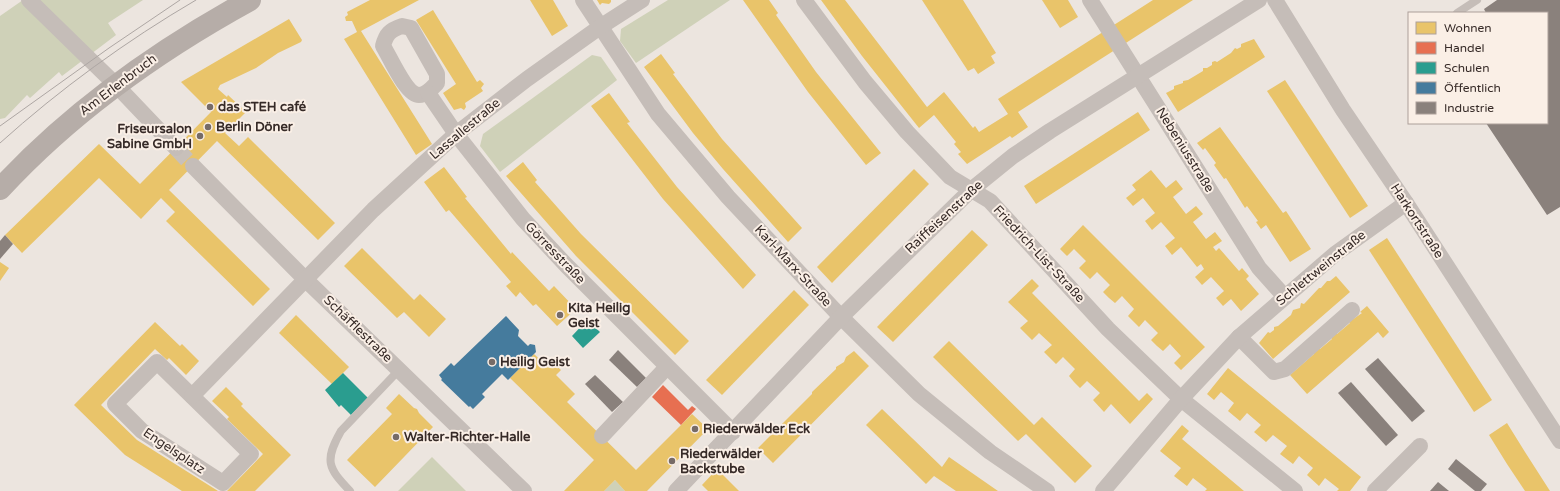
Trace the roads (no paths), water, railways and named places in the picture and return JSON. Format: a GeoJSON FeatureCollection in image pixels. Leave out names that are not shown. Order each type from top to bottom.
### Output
{"type":"FeatureCollection","features":[{"type":"Feature","properties":{"kind":"main road","name":"Am Erlenbruch"},"geometry":{"type":"LineString","coordinates":[[0,189],[54,135],[115,84],[184,37],[250,0]]}},
{"type":"Feature","properties":{"kind":"street"},"geometry":{"type":"LineString","coordinates":[[29,0],[115,84],[176,148]]}},
{"type":"Feature","properties":{"kind":"street","name":"Karl-Marx-Straße"},"geometry":{"type":"LineString","coordinates":[[584,0],[600,27],[658,114],[728,197],[841,317],[919,394],[990,452],[1047,491]]}},
{"type":"Feature","properties":{"kind":"street","name":"Lassallestraße"},"geometry":{"type":"LineString","coordinates":[[306,280],[373,210],[456,134],[527,79],[600,27],[642,0]]}},
{"type":"Feature","properties":{"kind":"street","name":"Friedrich-List-Straße"},"geometry":{"type":"LineString","coordinates":[[804,0],[865,82],[907,132],[950,177],[990,201],[1108,329],[1181,399],[1295,491]]}},
{"type":"Feature","properties":{"kind":"street","name":"Nebeniusstraße"},"geometry":{"type":"LineString","coordinates":[[1090,0],[1259,268],[1285,297]]}},
{"type":"Feature","properties":{"kind":"street","name":"Raiffeisenstraße"},"geometry":{"type":"LineString","coordinates":[[677,491],[841,317],[971,190],[1013,156],[1259,0]]}},
{"type":"Feature","properties":{"kind":"street","name":"Harkortstraße"},"geometry":{"type":"LineString","coordinates":[[1275,0],[1343,110],[1406,203],[1560,441]]}},
{"type":"Feature","properties":{"kind":"street","name":"Görresstraße"},"geometry":{"type":"LineString","coordinates":[[428,93],[456,134],[523,219],[566,265],[733,432]]}},
{"type":"Feature","properties":{"kind":"street","name":"Schäfflestraße"},"geometry":{"type":"LineString","coordinates":[[193,166],[306,280],[400,369],[524,491]]}},
{"type":"Feature","properties":{"kind":"street","name":"Schlettweinstraße"},"geometry":{"type":"LineString","coordinates":[[1103,491],[1181,399],[1239,337],[1335,254],[1406,203]]}},
{"type":"Feature","properties":{"kind":"street"},"geometry":{"type":"LineString","coordinates":[[192,396],[306,280]]}},
{"type":"Feature","properties":{"kind":"street"},"geometry":{"type":"LineString","coordinates":[[1239,337],[1274,372],[1285,369],[1352,310]]}},
{"type":"Feature","properties":{"kind":"street","name":"Engelsplatz"},"geometry":{"type":"LineString","coordinates":[[157,362],[192,396],[251,454],[222,484],[142,432],[115,404],[157,362]]}},
{"type":"Feature","properties":{"kind":"street"},"geometry":{"type":"LineString","coordinates":[[602,436],[667,367]]}},
{"type":"Feature","properties":{"kind":"street"},"geometry":{"type":"LineString","coordinates":[[1375,491],[1420,446]]}},
{"type":"Feature","properties":{"kind":"lane"},"geometry":{"type":"LineString","coordinates":[[1459,12],[1477,0]]}},
{"type":"Feature","properties":{"kind":"lane"},"geometry":{"type":"LineString","coordinates":[[350,491],[334,474],[331,467],[331,456],[334,442],[341,431],[400,369]]}},
{"type":"Feature","properties":{"kind":"tunnel"},"geometry":{"type":"LineString","coordinates":[[176,148],[193,166]]}},
{"type":"Feature","properties":{"kind":"tram line"},"geometry":{"type":"LineString","coordinates":[[0,126],[109,48],[180,0]]}},
{"type":"Feature","properties":{"kind":"tram line"},"geometry":{"type":"LineString","coordinates":[[0,143],[46,104],[94,67],[144,32],[196,0]]}},
{"type":"Feature","properties":{"kind":"place","name":"das STEH café"},"geometry":{"type":"Point","coordinates":[210,107]}},
{"type":"Feature","properties":{"kind":"place","name":"Berlin Döner"},"geometry":{"type":"Point","coordinates":[208,127]}},
{"type":"Feature","properties":{"kind":"place","name":"Friseursalon Sabine GmbH"},"geometry":{"type":"Point","coordinates":[200,136]}},
{"type":"Feature","properties":{"kind":"place","name":"Kita Heilig Geist"},"geometry":{"type":"Point","coordinates":[560,315]}},
{"type":"Feature","properties":{"kind":"place","name":"Heilig Geist"},"geometry":{"type":"Point","coordinates":[492,362]}},
{"type":"Feature","properties":{"kind":"place","name":"Riederwälder Eck"},"geometry":{"type":"Point","coordinates":[695,429]}},
{"type":"Feature","properties":{"kind":"place","name":"Walter-Richter-Halle"},"geometry":{"type":"Point","coordinates":[396,437]}},
{"type":"Feature","properties":{"kind":"place","name":"Riederwälder Backstube"},"geometry":{"type":"Point","coordinates":[672,461]}}]}
